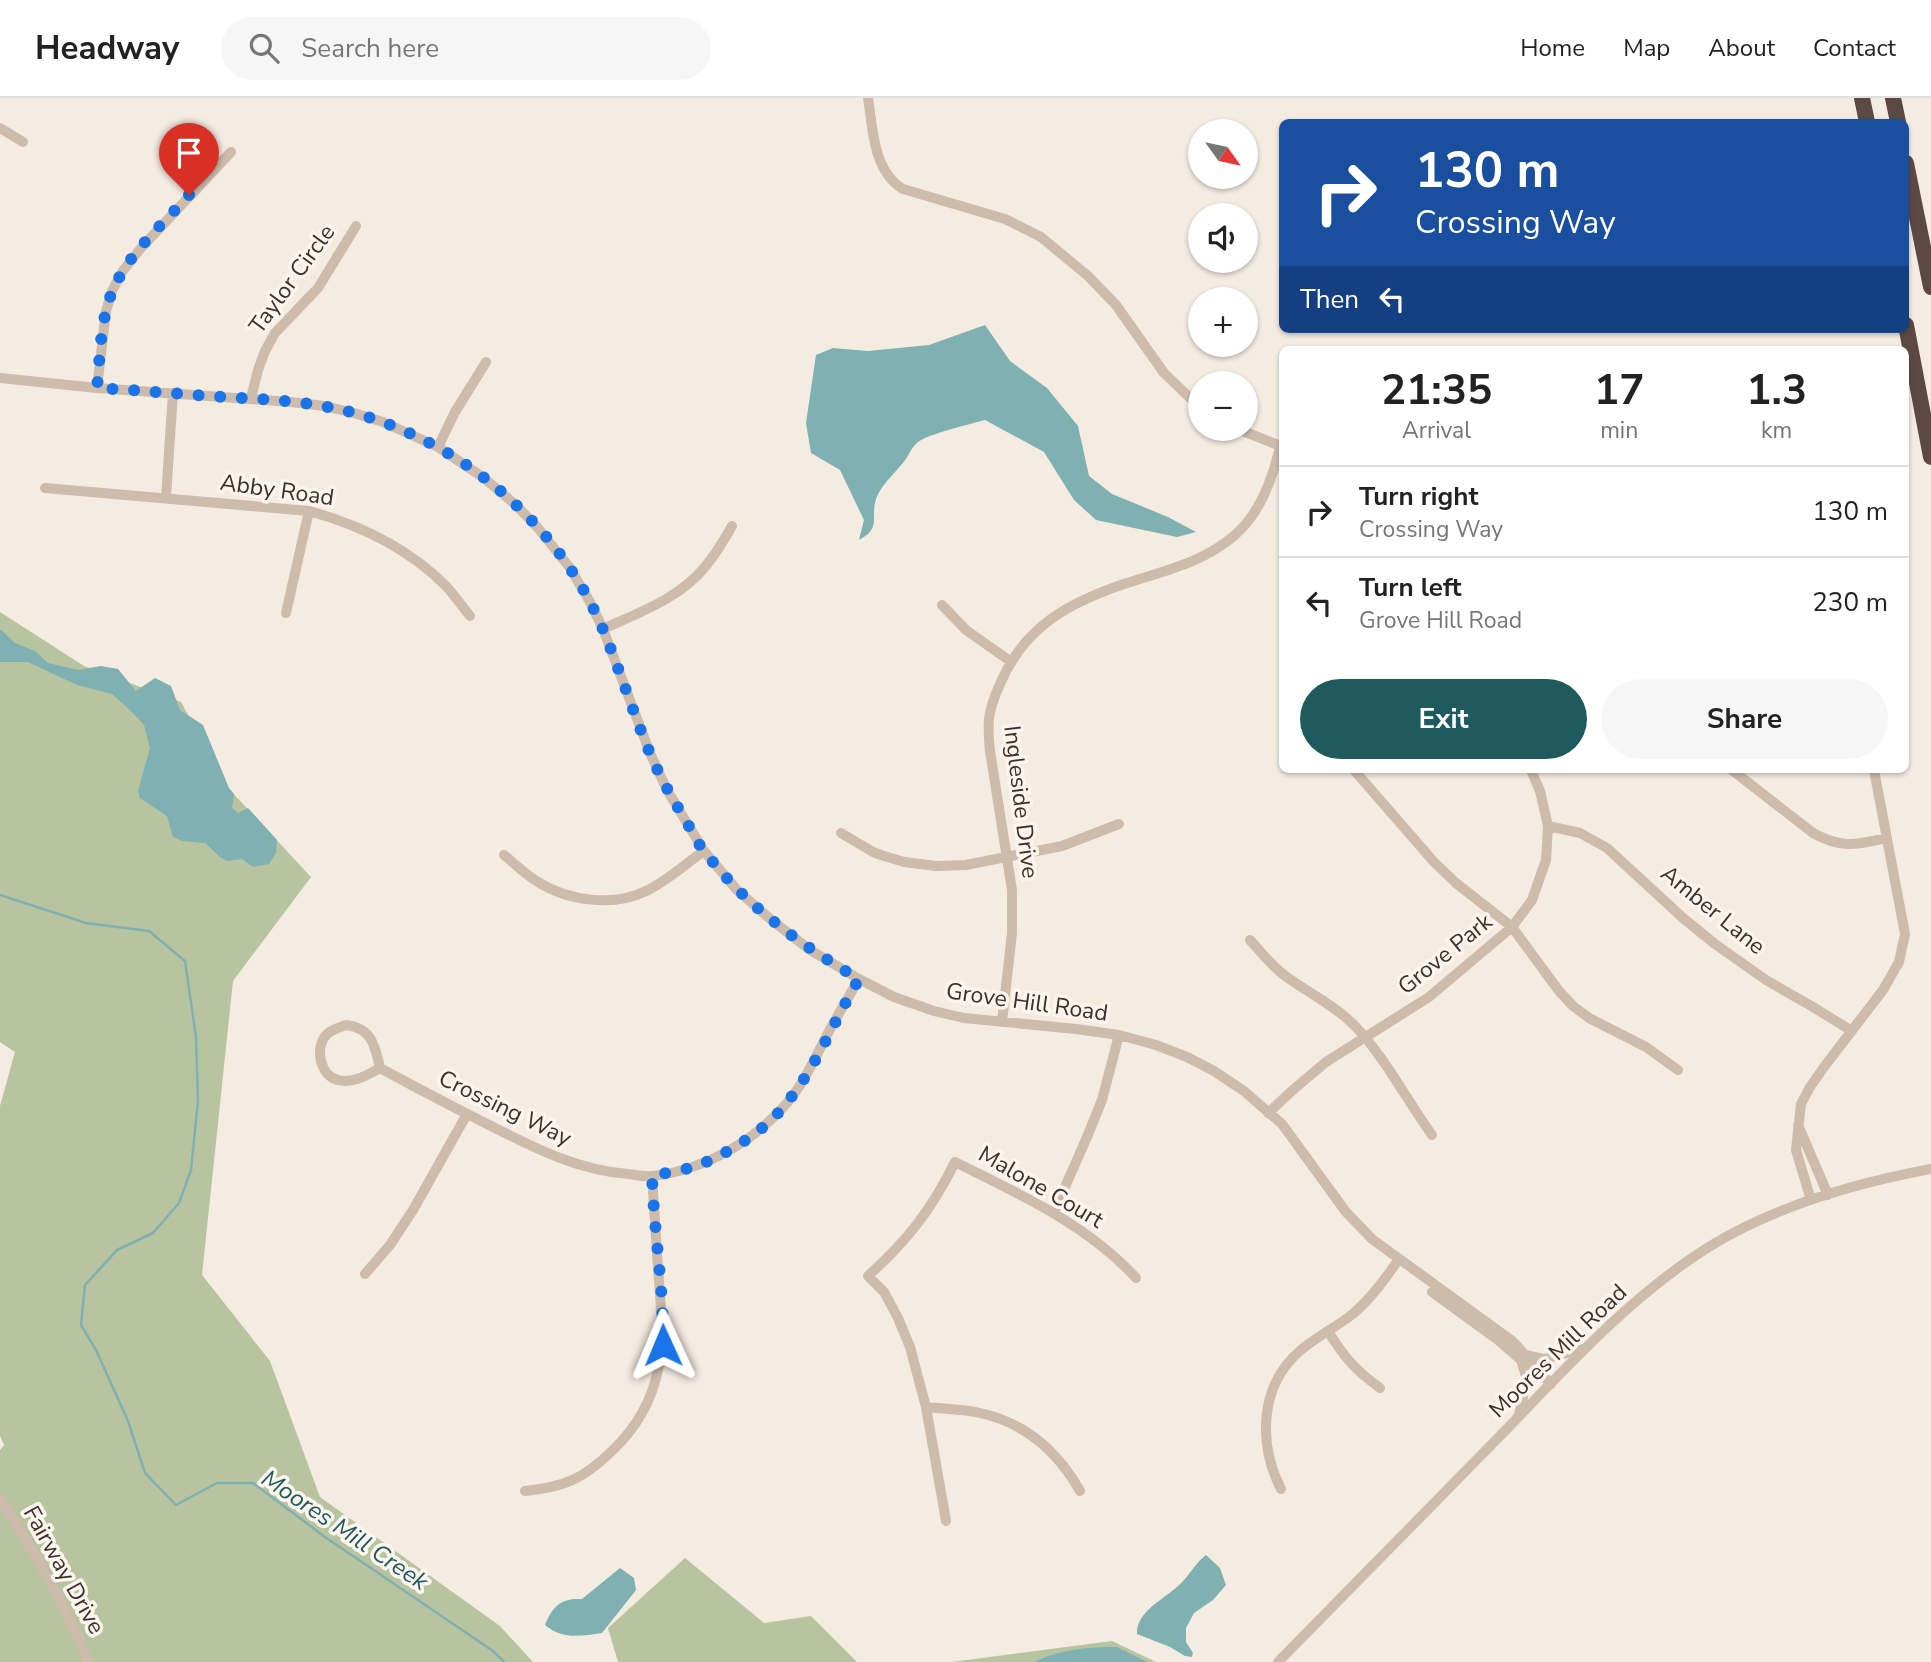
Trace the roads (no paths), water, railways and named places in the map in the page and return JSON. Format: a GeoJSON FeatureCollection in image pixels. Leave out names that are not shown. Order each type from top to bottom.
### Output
{"type":"FeatureCollection","features":[{"type":"Feature","properties":{"kind":"highway"},"geometry":{"type":"LineString","coordinates":[[1862,98],[1866,119]]}},
{"type":"Feature","properties":{"kind":"highway"},"geometry":{"type":"LineString","coordinates":[[1893,98],[1897,119]]}},
{"type":"Feature","properties":{"kind":"highway"},"geometry":{"type":"LineString","coordinates":[[1909,178],[1931,287]]}},
{"type":"Feature","properties":{"kind":"highway"},"geometry":{"type":"LineString","coordinates":[[1907,333],[1931,457]]}},
{"type":"Feature","properties":{"kind":"street"},"geometry":{"type":"LineString","coordinates":[[868,98],[882,167],[894,183],[903,189],[1004,219],[1024,227],[1049,243],[1088,276],[1116,305],[1164,373],[1188,396]]}},
{"type":"Feature","properties":{"kind":"street"},"geometry":{"type":"LineString","coordinates":[[0,128],[23,142]]}},
{"type":"Feature","properties":{"kind":"street"},"geometry":{"type":"LineString","coordinates":[[97,388],[106,311],[122,272],[150,238],[231,152]]}},
{"type":"Feature","properties":{"kind":"street","name":"Taylor Circle"},"geometry":{"type":"LineString","coordinates":[[251,398],[265,351],[275,333],[318,288],[356,226]]}},
{"type":"Feature","properties":{"kind":"street"},"geometry":{"type":"LineString","coordinates":[[438,447],[455,412],[486,362]]}},
{"type":"Feature","properties":{"kind":"street","name":"Grove Hill Road"},"geometry":{"type":"LineString","coordinates":[[0,378],[97,388],[291,401],[354,413],[383,422],[438,447],[484,478],[517,506],[570,568],[603,629],[650,753],[667,790],[704,851],[737,890],[769,918],[810,950],[859,979],[894,997],[934,1011],[964,1018],[1119,1035],[1156,1045],[1196,1061],[1244,1091],[1282,1124],[1352,1220],[1371,1239],[1397,1262],[1460,1301],[1511,1340],[1526,1360],[1551,1384]]}},
{"type":"Feature","properties":{"kind":"street"},"geometry":{"type":"LineString","coordinates":[[166,498],[173,393]]}},
{"type":"Feature","properties":{"kind":"street"},"geometry":{"type":"LineString","coordinates":[[1258,437],[1279,446]]}},
{"type":"Feature","properties":{"kind":"street","name":"Ingleside Drive"},"geometry":{"type":"LineString","coordinates":[[1002,1022],[1012,933],[1012,890],[988,729],[991,708],[1010,661],[1041,627],[1083,599],[1201,558],[1235,535],[1261,502],[1279,456]]}},
{"type":"Feature","properties":{"kind":"street","name":"Abby Road"},"geometry":{"type":"LineString","coordinates":[[45,488],[309,511],[341,520],[396,547],[422,565],[470,615]]}},
{"type":"Feature","properties":{"kind":"street"},"geometry":{"type":"LineString","coordinates":[[286,613],[309,511]]}},
{"type":"Feature","properties":{"kind":"street"},"geometry":{"type":"LineString","coordinates":[[603,629],[655,605],[689,583],[704,569],[732,526]]}},
{"type":"Feature","properties":{"kind":"street"},"geometry":{"type":"LineString","coordinates":[[942,605],[966,630],[1010,661]]}},
{"type":"Feature","properties":{"kind":"street"},"geometry":{"type":"LineString","coordinates":[[1357,773],[1434,863],[1511,927],[1573,1006],[1646,1048],[1678,1070]]}},
{"type":"Feature","properties":{"kind":"street","name":"Grove Park"},"geometry":{"type":"LineString","coordinates":[[1269,1114],[1326,1062],[1429,997],[1511,927],[1532,900],[1546,860],[1548,825],[1540,791],[1532,773]]}},
{"type":"Feature","properties":{"kind":"street"},"geometry":{"type":"LineString","coordinates":[[1736,773],[1812,833],[1825,839],[1852,845],[1887,838]]}},
{"type":"Feature","properties":{"kind":"street"},"geometry":{"type":"LineString","coordinates":[[1811,1200],[1796,1150],[1801,1104],[1810,1087],[1883,990],[1899,962],[1906,934],[1875,773]]}},
{"type":"Feature","properties":{"kind":"street"},"geometry":{"type":"LineString","coordinates":[[841,833],[873,852],[904,862],[936,866],[967,864],[1075,842],[1119,824]]}},
{"type":"Feature","properties":{"kind":"street","name":"Amber Lane"},"geometry":{"type":"LineString","coordinates":[[1548,825],[1580,833],[1607,848],[1714,944],[1852,1031]]}},
{"type":"Feature","properties":{"kind":"street"},"geometry":{"type":"LineString","coordinates":[[504,855],[537,882],[567,895],[598,900],[618,899],[648,891],[704,851]]}},
{"type":"Feature","properties":{"kind":"street"},"geometry":{"type":"LineString","coordinates":[[1250,940],[1284,975],[1338,1010],[1365,1038],[1432,1135]]}},
{"type":"Feature","properties":{"kind":"street","name":"Crossing Way"},"geometry":{"type":"LineString","coordinates":[[380,1068],[541,1151],[570,1163],[600,1170],[652,1176],[691,1167],[733,1149],[774,1116],[789,1101],[807,1075],[859,979]]}},
{"type":"Feature","properties":{"kind":"street"},"geometry":{"type":"LineString","coordinates":[[346,1025],[356,1026],[371,1038],[380,1068],[358,1079],[339,1081],[330,1076],[320,1059],[322,1041],[328,1032],[346,1025]]}},
{"type":"Feature","properties":{"kind":"street"},"geometry":{"type":"LineString","coordinates":[[1054,1212],[1102,1100],[1119,1035]]}},
{"type":"Feature","properties":{"kind":"street"},"geometry":{"type":"LineString","coordinates":[[365,1274],[390,1245],[413,1210],[467,1114]]}},
{"type":"Feature","properties":{"kind":"street"},"geometry":{"type":"LineString","coordinates":[[1798,1125],[1828,1195]]}},
{"type":"Feature","properties":{"kind":"street","name":"Malone Court"},"geometry":{"type":"LineString","coordinates":[[926,1407],[910,1347],[898,1318],[884,1292],[868,1276],[896,1251],[925,1216],[955,1161],[1054,1212],[1086,1233],[1136,1278]]}},
{"type":"Feature","properties":{"kind":"street","name":"Moores Mill Road"},"geometry":{"type":"LineString","coordinates":[[1278,1662],[1551,1384],[1618,1318],[1659,1283],[1713,1245],[1759,1220],[1872,1181],[1931,1169]]}},
{"type":"Feature","properties":{"kind":"street"},"geometry":{"type":"LineString","coordinates":[[525,1491],[562,1486],[599,1464],[624,1441],[651,1396],[660,1366],[663,1324],[652,1176]]}},
{"type":"Feature","properties":{"kind":"street"},"geometry":{"type":"LineString","coordinates":[[1281,1489],[1272,1469],[1266,1441],[1266,1419],[1271,1395],[1280,1375],[1301,1350],[1363,1305],[1397,1262]]}},
{"type":"Feature","properties":{"kind":"street"},"geometry":{"type":"LineString","coordinates":[[1328,1331],[1343,1356],[1360,1374],[1380,1388]]}},
{"type":"Feature","properties":{"kind":"street"},"geometry":{"type":"LineString","coordinates":[[1519,1417],[1527,1379],[1526,1360],[1544,1360],[1589,1347]]}},
{"type":"Feature","properties":{"kind":"street"},"geometry":{"type":"LineString","coordinates":[[946,1521],[926,1407],[984,1413],[1022,1429],[1056,1455],[1080,1491]]}},
{"type":"Feature","properties":{"kind":"street","name":"Fairway Drive"},"geometry":{"type":"LineString","coordinates":[[0,1499],[43,1568],[89,1662]]}},
{"type":"Feature","properties":{"kind":"water"},"geometry":{"type":"Polygon","coordinates":[[[985,325],[1010,361],[1047,388],[1078,426],[1089,476],[1112,494],[1168,517],[1196,532],[1177,537],[1096,520],[1074,500],[1044,452],[985,420],[931,436],[916,444],[881,489],[874,506],[873,527],[859,540],[864,520],[840,470],[811,453],[806,423],[816,355],[833,348],[868,351],[929,345],[985,325]]]}},
{"type":"Feature","properties":{"kind":"water"},"geometry":{"type":"Polygon","coordinates":[[[0,629],[15,643],[35,651],[48,663],[78,670],[101,666],[118,669],[136,691],[155,678],[171,686],[180,710],[203,725],[229,788],[234,794],[232,808],[238,813],[248,808],[277,840],[276,853],[269,864],[253,867],[242,859],[227,861],[205,843],[182,841],[173,837],[167,816],[140,798],[138,791],[150,748],[144,725],[112,694],[77,685],[28,662],[0,662],[0,629]]]}},
{"type":"Feature","properties":{"kind":"water"},"geometry":{"type":"Polygon","coordinates":[[[1206,1555],[1220,1568],[1226,1585],[1213,1600],[1194,1613],[1186,1628],[1186,1642],[1193,1653],[1192,1657],[1137,1634],[1138,1625],[1148,1610],[1178,1586],[1206,1555]]]}},
{"type":"Feature","properties":{"kind":"water"},"geometry":{"type":"Polygon","coordinates":[[[620,1568],[634,1578],[636,1590],[602,1633],[565,1635],[545,1625],[551,1612],[559,1604],[582,1599],[620,1568]]]}},
{"type":"Feature","properties":{"kind":"water"},"geometry":{"type":"Polygon","coordinates":[[[1117,1647],[1147,1662],[1034,1662],[1075,1650],[1117,1647]]]}},
{"type":"Feature","properties":{"kind":"waterway","name":"Moores Mill Creek"},"geometry":{"type":"LineString","coordinates":[[0,895],[86,923],[149,931],[185,961],[196,1037],[198,1100],[191,1170],[179,1203],[153,1233],[117,1250],[85,1285],[81,1325],[96,1350],[128,1421],[145,1473],[176,1505],[217,1483],[253,1483],[325,1537],[493,1651],[504,1662]]}}]}
